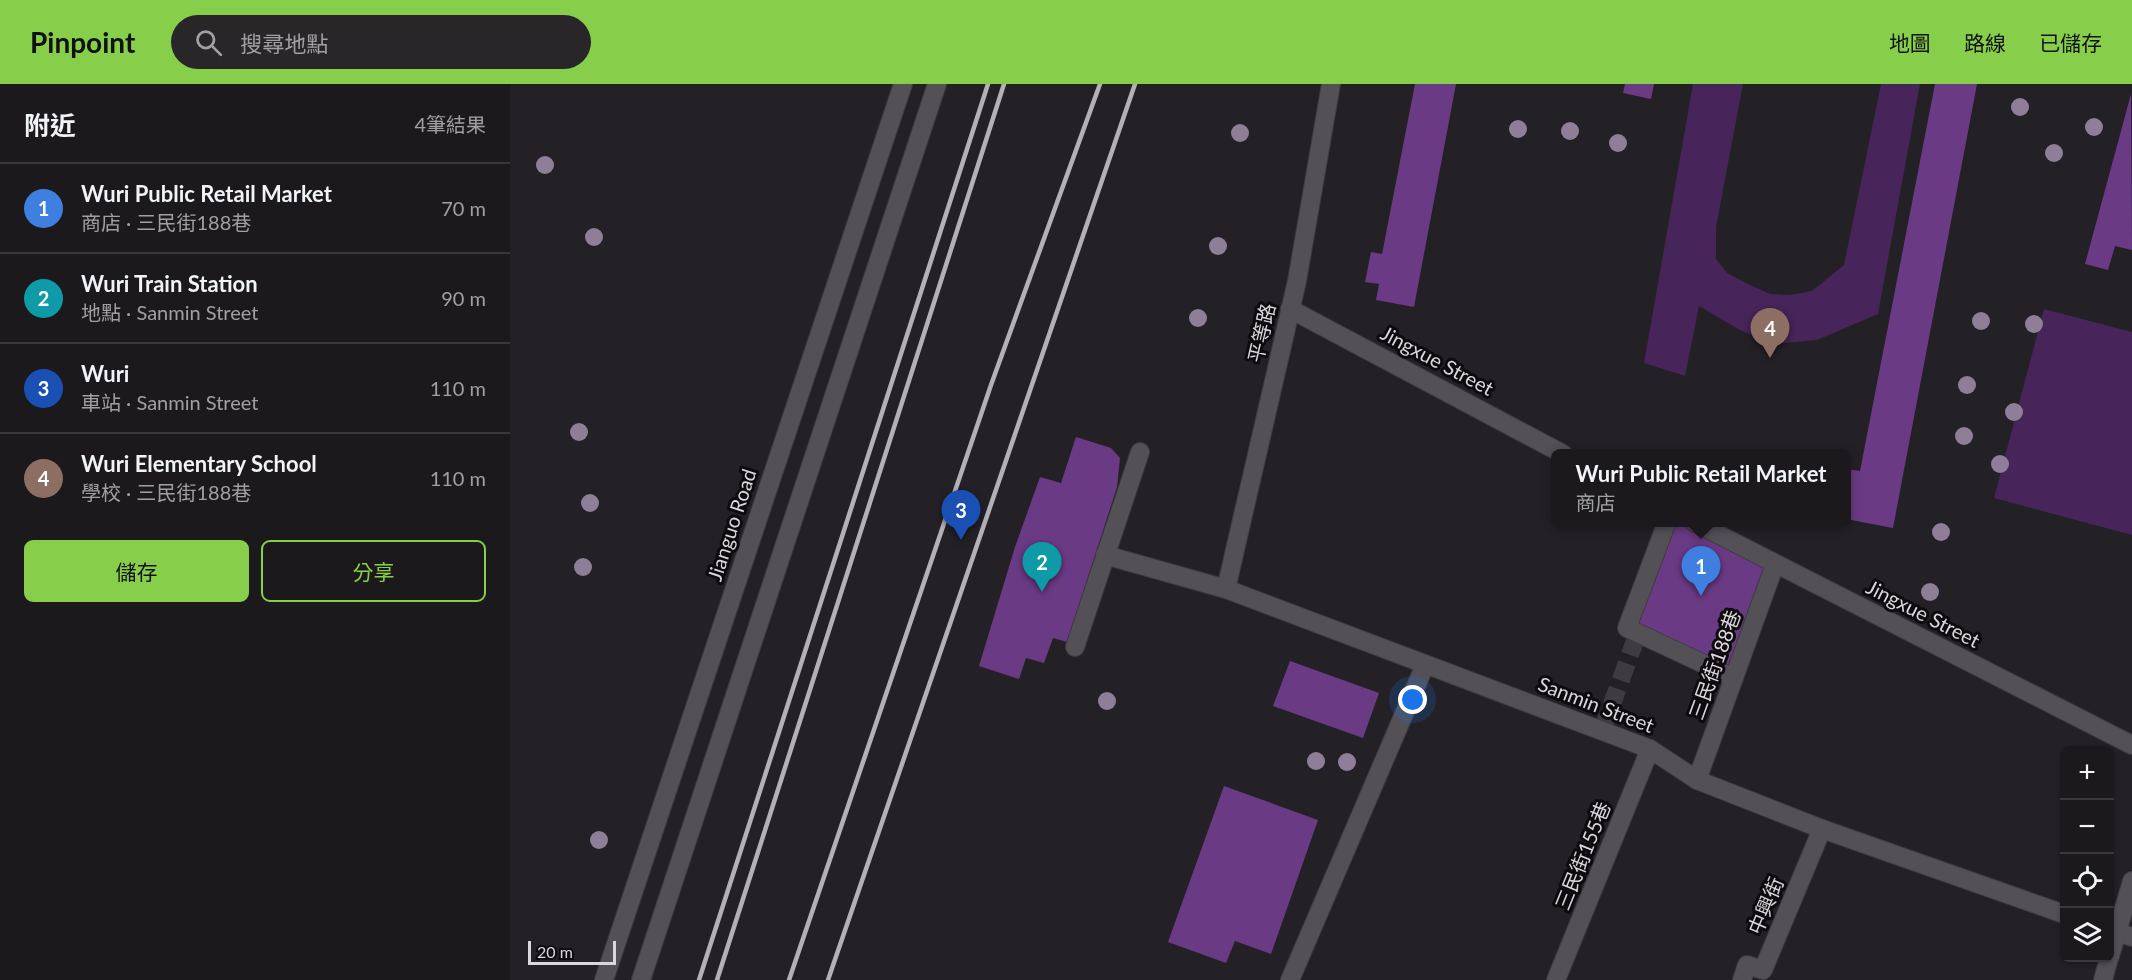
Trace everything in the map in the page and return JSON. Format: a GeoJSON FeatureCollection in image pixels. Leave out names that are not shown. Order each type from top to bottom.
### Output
{"type":"FeatureCollection","features":[{"type":"Feature","properties":{"kind":"street","name":"Jianguo Road"},"geometry":{"type":"LineString","coordinates":[[604,980],[903,84]]}},
{"type":"Feature","properties":{"kind":"street"},"geometry":{"type":"LineString","coordinates":[[641,980],[938,84]]}},
{"type":"Feature","properties":{"kind":"street","name":"平等路"},"geometry":{"type":"LineString","coordinates":[[1226,589],[1297,281],[1331,84]]}},
{"type":"Feature","properties":{"kind":"street","name":"Jingxue Street"},"geometry":{"type":"LineString","coordinates":[[1290,309],[1555,449]]}},
{"type":"Feature","properties":{"kind":"street"},"geometry":{"type":"LineString","coordinates":[[1075,647],[1140,452]]}},
{"type":"Feature","properties":{"kind":"street"},"geometry":{"type":"LineString","coordinates":[[1665,527],[1627,628],[1734,678]]}},
{"type":"Feature","properties":{"kind":"street","name":"Jingxue Street"},"geometry":{"type":"LineString","coordinates":[[1704,527],[2132,745]]}},
{"type":"Feature","properties":{"kind":"street","name":"Sanmin Street"},"geometry":{"type":"LineString","coordinates":[[1105,555],[1226,589],[1650,748],[1697,780],[1822,829],[2060,913]]}},
{"type":"Feature","properties":{"kind":"street","name":"三民街188巷"},"geometry":{"type":"LineString","coordinates":[[1697,780],[1775,564]]}},
{"type":"Feature","properties":{"kind":"street"},"geometry":{"type":"LineString","coordinates":[[1290,980],[1425,665]]}},
{"type":"Feature","properties":{"kind":"street","name":"三民街155巷"},"geometry":{"type":"LineString","coordinates":[[1556,980],[1650,748]]}},
{"type":"Feature","properties":{"kind":"street","name":"中興街"},"geometry":{"type":"LineString","coordinates":[[1742,980],[1747,965],[1763,970],[1822,829]]}},
{"type":"Feature","properties":{"kind":"street"},"geometry":{"type":"LineString","coordinates":[[2119,933],[2132,881]]}},
{"type":"Feature","properties":{"kind":"street"},"geometry":{"type":"LineString","coordinates":[[2103,980],[2108,962]]}},
{"type":"Feature","properties":{"kind":"shaded area"},"geometry":{"type":"Polygon","coordinates":[[[1693,84],[1743,84],[1716,227],[1716,259],[1727,273],[1748,284],[1770,294],[1790,295],[1812,291],[1844,265],[1881,84],[1920,84],[1878,314],[1817,340],[1771,344],[1738,329],[1699,306],[1685,376],[1644,363],[1693,84]]]}},
{"type":"Feature","properties":{"kind":"shaded area"},"geometry":{"type":"Polygon","coordinates":[[[2044,309],[2132,332],[2132,535],[1994,498],[2044,309]]]}},
{"type":"Feature","properties":{"kind":"building"},"geometry":{"type":"Polygon","coordinates":[[[1415,84],[1456,84],[1414,307],[1376,300],[1379,284],[1365,282],[1371,252],[1382,254],[1415,84]]]}},
{"type":"Feature","properties":{"kind":"building"},"geometry":{"type":"Polygon","coordinates":[[[1625,84],[1654,84],[1651,99],[1623,93],[1625,84]]]}},
{"type":"Feature","properties":{"kind":"building"},"geometry":{"type":"Polygon","coordinates":[[[1935,84],[1977,84],[1893,528],[1851,520],[1851,470],[1860,471],[1935,84]]]}},
{"type":"Feature","properties":{"kind":"building"},"geometry":{"type":"Polygon","coordinates":[[[2131,94],[2132,250],[2115,246],[2108,270],[2085,264],[2131,94]]]}},
{"type":"Feature","properties":{"kind":"building"},"geometry":{"type":"Polygon","coordinates":[[[1076,437],[1111,448],[1120,458],[1117,487],[1067,642],[1053,638],[1044,663],[1026,658],[1019,679],[979,666],[1015,547],[1040,477],[1061,483],[1076,437]]]}},
{"type":"Feature","properties":{"kind":"building"},"geometry":{"type":"Polygon","coordinates":[[[1665,527],[1704,527],[1775,564],[1734,678],[1627,628],[1665,527]]]}},
{"type":"Feature","properties":{"kind":"building"},"geometry":{"type":"Polygon","coordinates":[[[1290,661],[1379,693],[1363,738],[1273,706],[1290,661]]]}},
{"type":"Feature","properties":{"kind":"building"},"geometry":{"type":"Polygon","coordinates":[[[1224,786],[1318,820],[1271,954],[1235,941],[1226,963],[1168,942],[1224,786]]]}},
{"type":"Feature","properties":{"kind":"tunnel"},"geometry":{"type":"LineString","coordinates":[[1602,731],[1638,633]]}},
{"type":"Feature","properties":{"kind":"railway"},"geometry":{"type":"LineString","coordinates":[[699,980],[988,84]]}},
{"type":"Feature","properties":{"kind":"railway"},"geometry":{"type":"LineString","coordinates":[[717,980],[1004,84]]}},
{"type":"Feature","properties":{"kind":"railway"},"geometry":{"type":"LineString","coordinates":[[789,980],[991,385],[1100,84]]}},
{"type":"Feature","properties":{"kind":"railway"},"geometry":{"type":"LineString","coordinates":[[828,980],[1135,84]]}},
{"type":"Feature","properties":{"kind":"place","name":"Wuri Elementary School"},"geometry":{"type":"Point","coordinates":[1770,358]}},
{"type":"Feature","properties":{"kind":"place","name":"Wuri"},"geometry":{"type":"Point","coordinates":[961,540]}},
{"type":"Feature","properties":{"kind":"place","name":"Wuri Train Station"},"geometry":{"type":"Point","coordinates":[1042,592]}},
{"type":"Feature","properties":{"kind":"place","name":"Wuri Public Retail Market"},"geometry":{"type":"Point","coordinates":[1701,596]}}]}
